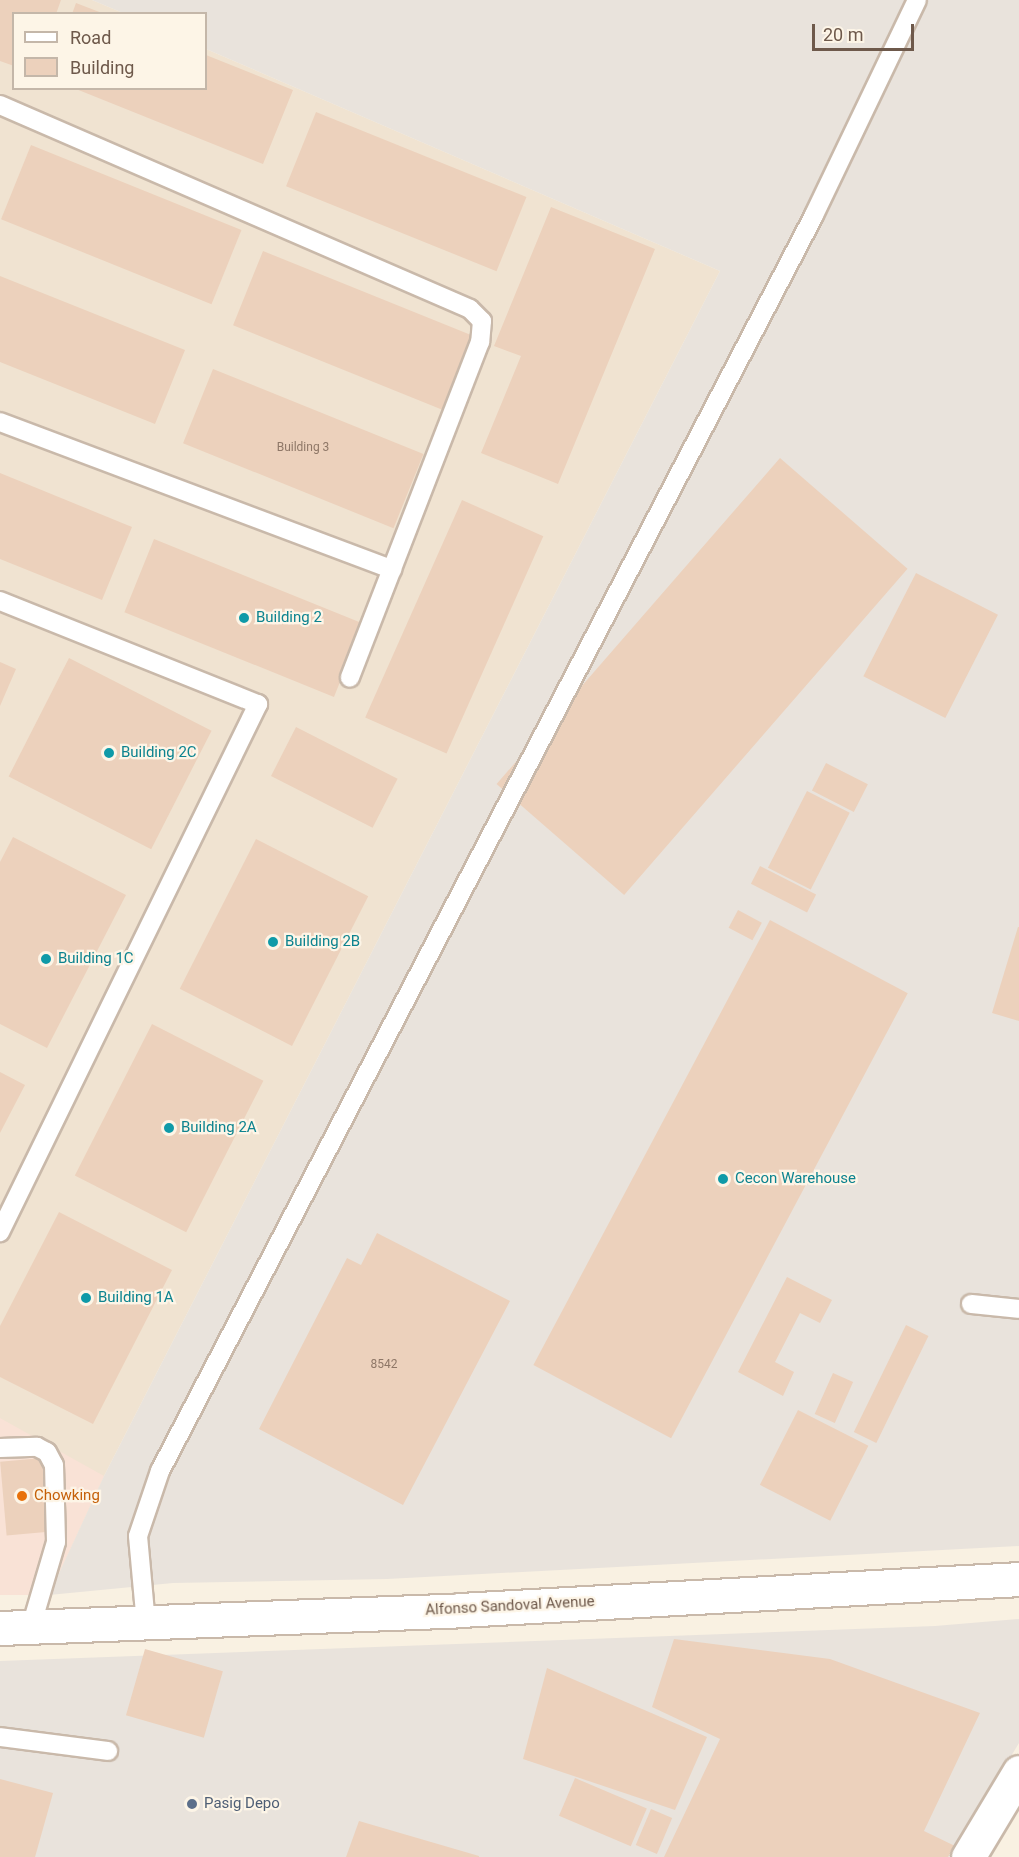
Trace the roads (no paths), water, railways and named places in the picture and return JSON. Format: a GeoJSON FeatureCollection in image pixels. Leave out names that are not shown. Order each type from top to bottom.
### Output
{"type":"FeatureCollection","features":[{"type":"Feature","properties":{"kind":"main road","name":"Alfonso Sandoval Avenue"},"geometry":{"type":"LineString","coordinates":[[16,1627],[146,1624],[1019,1579]]}},
{"type":"Feature","properties":{"kind":"main road"},"geometry":{"type":"LineString","coordinates":[[973,1855],[1019,1772]]}},
{"type":"Feature","properties":{"kind":"lane"},"geometry":{"type":"LineString","coordinates":[[146,1624],[138,1536],[160,1471],[814,215],[916,0]]}},
{"type":"Feature","properties":{"kind":"lane"},"geometry":{"type":"LineString","coordinates":[[0,105],[470,309],[482,321],[480,342],[350,678]]}},
{"type":"Feature","properties":{"kind":"lane"},"geometry":{"type":"LineString","coordinates":[[0,422],[392,569]]}},
{"type":"Feature","properties":{"kind":"lane"},"geometry":{"type":"LineString","coordinates":[[0,601],[258,704],[0,1232]]}},
{"type":"Feature","properties":{"kind":"lane"},"geometry":{"type":"LineString","coordinates":[[971,1304],[1019,1308]]}},
{"type":"Feature","properties":{"kind":"lane"},"geometry":{"type":"LineString","coordinates":[[0,1448],[37,1448],[47,1452],[54,1465],[56,1542],[16,1627]]}},
{"type":"Feature","properties":{"kind":"lane"},"geometry":{"type":"LineString","coordinates":[[0,1737],[108,1751]]}},
{"type":"Feature","properties":{"kind":"place","name":"Building 2"},"geometry":{"type":"Point","coordinates":[244,618]}},
{"type":"Feature","properties":{"kind":"place","name":"Building 2C"},"geometry":{"type":"Point","coordinates":[109,753]}},
{"type":"Feature","properties":{"kind":"place","name":"Building 2B"},"geometry":{"type":"Point","coordinates":[273,942]}},
{"type":"Feature","properties":{"kind":"place","name":"Building 1C"},"geometry":{"type":"Point","coordinates":[46,959]}},
{"type":"Feature","properties":{"kind":"place","name":"Building 2A"},"geometry":{"type":"Point","coordinates":[169,1128]}},
{"type":"Feature","properties":{"kind":"place","name":"Cecon Warehouse"},"geometry":{"type":"Point","coordinates":[723,1179]}},
{"type":"Feature","properties":{"kind":"place","name":"Building 1A"},"geometry":{"type":"Point","coordinates":[86,1298]}},
{"type":"Feature","properties":{"kind":"place","name":"Chowking"},"geometry":{"type":"Point","coordinates":[22,1496]}},
{"type":"Feature","properties":{"kind":"place","name":"Pasig Depo"},"geometry":{"type":"Point","coordinates":[192,1804]}}]}
